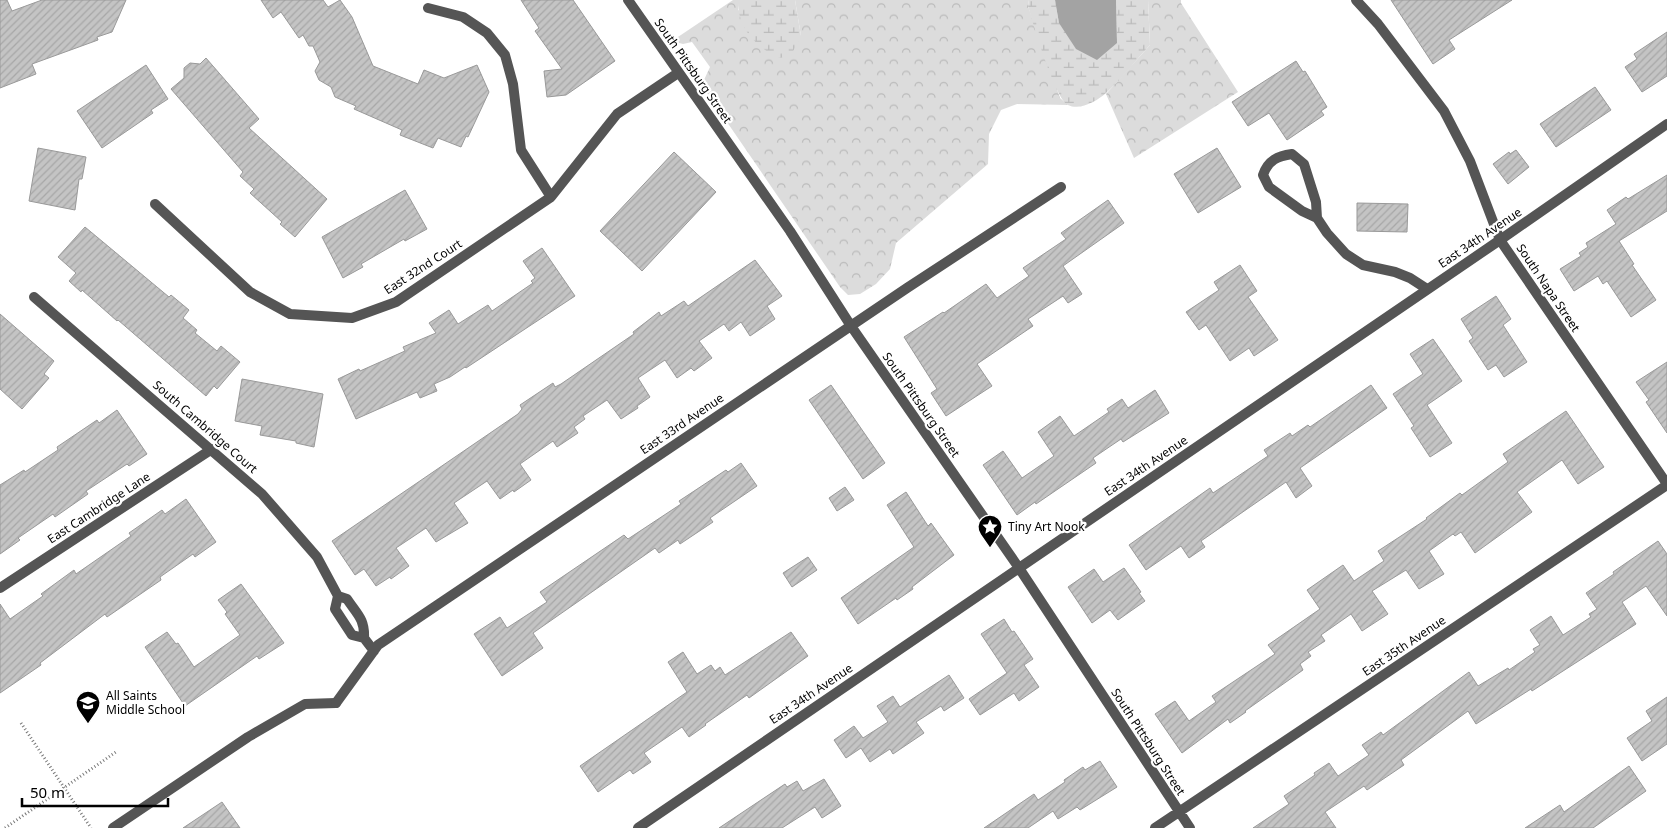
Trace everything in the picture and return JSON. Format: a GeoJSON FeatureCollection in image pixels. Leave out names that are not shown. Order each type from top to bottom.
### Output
{"type":"FeatureCollection","features":[{"type":"Feature","properties":{"kind":"street","name":"South Pittsburg Street"},"geometry":{"type":"LineString","coordinates":[[628,0],[790,231],[851,326],[1019,568],[1190,828]]}},
{"type":"Feature","properties":{"kind":"street","name":"South Napa Street"},"geometry":{"type":"LineString","coordinates":[[1356,0],[1378,24],[1444,111],[1470,162],[1500,240],[1667,484]]}},
{"type":"Feature","properties":{"kind":"street"},"geometry":{"type":"LineString","coordinates":[[428,8],[463,16],[487,33],[505,55],[513,84],[521,150],[551,197]]}},
{"type":"Feature","properties":{"kind":"street","name":"East 32nd Court"},"geometry":{"type":"LineString","coordinates":[[155,204],[250,292],[290,314],[352,318],[396,302],[551,197],[618,114],[678,73]]}},
{"type":"Feature","properties":{"kind":"street","name":"East 34th Avenue"},"geometry":{"type":"LineString","coordinates":[[638,828],[1667,124]]}},
{"type":"Feature","properties":{"kind":"street"},"geometry":{"type":"LineString","coordinates":[[1317,218],[1302,211],[1269,187],[1263,174],[1266,164],[1280,155],[1292,154],[1304,164],[1316,202],[1317,218],[1327,233],[1346,254],[1363,265],[1395,272],[1410,278],[1427,289]]}},
{"type":"Feature","properties":{"kind":"street","name":"East 33rd Avenue"},"geometry":{"type":"LineString","coordinates":[[112,828],[248,737],[305,704],[336,703],[378,645],[851,326],[1061,187]]}},
{"type":"Feature","properties":{"kind":"street","name":"South Cambridge Court"},"geometry":{"type":"LineString","coordinates":[[34,297],[262,494],[317,557],[338,596],[347,599],[365,627],[364,638]]}},
{"type":"Feature","properties":{"kind":"street","name":"East Cambridge Lane"},"geometry":{"type":"LineString","coordinates":[[0,588],[212,449]]}},
{"type":"Feature","properties":{"kind":"street","name":"East 35th Avenue"},"geometry":{"type":"LineString","coordinates":[[1155,828],[1667,484]]}},
{"type":"Feature","properties":{"kind":"street","name":"South Cambridge Court"},"geometry":{"type":"LineString","coordinates":[[338,596],[334,609],[352,635],[364,638],[374,651]]}},
{"type":"Feature","properties":{"kind":"path"},"geometry":{"type":"LineString","coordinates":[[20,722],[91,828]]}},
{"type":"Feature","properties":{"kind":"path"},"geometry":{"type":"LineString","coordinates":[[5,828],[116,752]]}},
{"type":"Feature","properties":{"kind":"green space"},"geometry":{"type":"Polygon","coordinates":[[[733,0],[738,0],[738,10],[801,36],[795,0],[1029,0],[1028,6],[1060,98],[1068,105],[1017,104],[1001,110],[989,134],[988,164],[896,243],[890,269],[876,284],[860,294],[848,295],[840,287],[705,90],[704,80],[710,67],[692,42],[683,44],[672,41],[733,0]]]}},
{"type":"Feature","properties":{"kind":"green space"},"geometry":{"type":"Polygon","coordinates":[[[738,0],[795,0],[801,36],[791,55],[780,58],[763,49],[756,42],[745,28],[741,19],[738,0]]]}},
{"type":"Feature","properties":{"kind":"green space"},"geometry":{"type":"Polygon","coordinates":[[[1029,0],[1055,0],[1059,23],[1117,43],[1116,0],[1148,0],[1150,45],[1118,82],[1102,96],[1083,106],[1073,107],[1063,100],[1051,76],[1028,6],[1029,0]]]}},
{"type":"Feature","properties":{"kind":"green space"},"geometry":{"type":"Polygon","coordinates":[[[1148,0],[1181,0],[1181,3],[1238,92],[1134,158],[1106,94],[1150,45],[1148,0]]]}},
{"type":"Feature","properties":{"kind":"shaded area"},"geometry":{"type":"Polygon","coordinates":[[[1055,0],[1116,0],[1117,43],[1097,60],[1076,49],[1059,23],[1055,0]]]}},
{"type":"Feature","properties":{"kind":"building"},"geometry":{"type":"Polygon","coordinates":[[[0,0],[7,0],[12,11],[42,0],[126,0],[112,32],[97,37],[98,40],[32,64],[36,74],[0,88],[0,0]]]}},
{"type":"Feature","properties":{"kind":"building"},"geometry":{"type":"Polygon","coordinates":[[[261,0],[323,0],[328,7],[340,0],[352,17],[373,66],[418,84],[424,70],[444,78],[477,65],[489,92],[468,137],[466,136],[461,147],[438,138],[433,148],[400,135],[402,130],[354,109],[356,106],[335,97],[331,87],[319,80],[315,71],[320,62],[313,46],[309,46],[303,35],[299,38],[281,12],[273,18],[261,0]]]}},
{"type":"Feature","properties":{"kind":"building"},"geometry":{"type":"Polygon","coordinates":[[[521,0],[573,0],[615,61],[566,95],[547,97],[544,71],[562,69],[535,31],[539,28],[521,0]]]}},
{"type":"Feature","properties":{"kind":"building"},"geometry":{"type":"Polygon","coordinates":[[[1391,0],[1512,0],[1449,40],[1455,49],[1433,64],[1391,0]]]}},
{"type":"Feature","properties":{"kind":"building"},"geometry":{"type":"Polygon","coordinates":[[[1667,32],[1667,76],[1642,92],[1625,67],[1637,59],[1634,54],[1667,32]]]}},
{"type":"Feature","properties":{"kind":"building"},"geometry":{"type":"Polygon","coordinates":[[[206,58],[259,119],[249,128],[327,199],[295,237],[280,224],[282,222],[250,193],[254,189],[240,176],[243,172],[171,89],[184,78],[184,68],[190,63],[200,64],[206,58]]]}},
{"type":"Feature","properties":{"kind":"building"},"geometry":{"type":"Polygon","coordinates":[[[1296,61],[1303,72],[1305,71],[1327,107],[1321,111],[1324,115],[1287,140],[1269,113],[1248,126],[1232,102],[1296,61]]]}},
{"type":"Feature","properties":{"kind":"building"},"geometry":{"type":"Polygon","coordinates":[[[146,65],[168,99],[151,110],[153,113],[102,148],[77,111],[146,65]]]}},
{"type":"Feature","properties":{"kind":"building"},"geometry":{"type":"Polygon","coordinates":[[[1595,87],[1611,110],[1556,147],[1540,124],[1595,87]]]}},
{"type":"Feature","properties":{"kind":"building"},"geometry":{"type":"Polygon","coordinates":[[[38,148],[86,157],[82,179],[79,179],[75,210],[29,201],[38,148]]]}},
{"type":"Feature","properties":{"kind":"building"},"geometry":{"type":"Polygon","coordinates":[[[1217,148],[1241,187],[1198,213],[1174,174],[1217,148]]]}},
{"type":"Feature","properties":{"kind":"building"},"geometry":{"type":"Polygon","coordinates":[[[1516,150],[1529,167],[1508,184],[1493,164],[1509,152],[1510,154],[1516,150]]]}},
{"type":"Feature","properties":{"kind":"building"},"geometry":{"type":"Polygon","coordinates":[[[674,152],[716,192],[642,271],[600,231],[674,152]]]}},
{"type":"Feature","properties":{"kind":"building"},"geometry":{"type":"Polygon","coordinates":[[[1667,175],[1667,211],[1619,241],[1634,264],[1632,265],[1656,300],[1631,317],[1607,281],[1603,284],[1598,276],[1574,291],[1560,269],[1581,256],[1579,253],[1588,247],[1586,243],[1616,224],[1607,210],[1626,197],[1628,199],[1667,175]]]}},
{"type":"Feature","properties":{"kind":"building"},"geometry":{"type":"Polygon","coordinates":[[[405,190],[427,229],[405,241],[404,239],[361,264],[363,267],[343,278],[322,237],[405,190]]]}},
{"type":"Feature","properties":{"kind":"building"},"geometry":{"type":"Polygon","coordinates":[[[1108,200],[1124,223],[1063,266],[1082,294],[1068,303],[1063,296],[1028,319],[1033,326],[977,364],[992,386],[946,416],[931,393],[937,389],[904,337],[944,313],[986,284],[997,298],[1029,276],[1023,268],[1066,239],[1061,233],[1108,200]]]}},
{"type":"Feature","properties":{"kind":"building"},"geometry":{"type":"Polygon","coordinates":[[[1357,203],[1408,204],[1407,232],[1357,231],[1357,203]]]}},
{"type":"Feature","properties":{"kind":"building"},"geometry":{"type":"Polygon","coordinates":[[[85,227],[169,297],[171,295],[189,310],[183,318],[197,330],[195,333],[217,351],[221,346],[240,362],[217,389],[214,386],[206,396],[118,320],[69,281],[76,273],[58,257],[85,227]]]}},
{"type":"Feature","properties":{"kind":"building"},"geometry":{"type":"Polygon","coordinates":[[[542,248],[575,296],[466,368],[434,384],[437,391],[420,398],[417,392],[356,419],[338,379],[405,351],[403,347],[436,333],[429,323],[449,310],[458,324],[488,305],[492,311],[533,283],[531,281],[535,278],[523,261],[542,248]]]}},
{"type":"Feature","properties":{"kind":"building"},"geometry":{"type":"Polygon","coordinates":[[[755,260],[782,296],[767,306],[775,319],[750,336],[741,322],[729,331],[724,324],[699,341],[712,358],[694,371],[691,368],[677,378],[665,360],[638,378],[650,397],[637,406],[638,408],[621,419],[607,400],[583,416],[585,419],[574,427],[578,433],[557,447],[553,441],[520,464],[531,480],[514,492],[513,490],[500,499],[487,481],[454,503],[468,523],[436,542],[426,528],[396,548],[409,566],[391,579],[390,577],[376,586],[364,569],[355,575],[332,541],[518,414],[522,409],[520,405],[553,383],[555,387],[561,384],[634,334],[633,332],[659,312],[661,316],[684,301],[688,306],[755,260]]]}},
{"type":"Feature","properties":{"kind":"building"},"geometry":{"type":"Polygon","coordinates":[[[1240,265],[1257,291],[1248,297],[1278,340],[1254,356],[1249,348],[1230,361],[1206,325],[1199,330],[1186,312],[1219,290],[1214,282],[1240,265]]]}},
{"type":"Feature","properties":{"kind":"building"},"geometry":{"type":"Polygon","coordinates":[[[1496,296],[1511,319],[1503,325],[1527,362],[1504,377],[1496,365],[1488,370],[1469,341],[1473,338],[1461,319],[1496,296]]]}},
{"type":"Feature","properties":{"kind":"building"},"geometry":{"type":"Polygon","coordinates":[[[0,314],[54,361],[44,374],[49,378],[22,409],[0,389],[0,314]]]}},
{"type":"Feature","properties":{"kind":"building"},"geometry":{"type":"Polygon","coordinates":[[[1433,339],[1462,381],[1427,405],[1452,443],[1430,457],[1411,428],[1414,426],[1393,394],[1423,374],[1410,354],[1433,339]]]}},
{"type":"Feature","properties":{"kind":"building"},"geometry":{"type":"Polygon","coordinates":[[[1667,362],[1667,433],[1646,402],[1649,400],[1636,382],[1667,362]]]}},
{"type":"Feature","properties":{"kind":"building"},"geometry":{"type":"Polygon","coordinates":[[[242,379],[323,394],[314,447],[296,443],[296,441],[260,435],[262,426],[235,421],[242,379]]]}},
{"type":"Feature","properties":{"kind":"building"},"geometry":{"type":"Polygon","coordinates":[[[831,385],[885,463],[863,479],[809,400],[831,385]]]}},
{"type":"Feature","properties":{"kind":"building"},"geometry":{"type":"Polygon","coordinates":[[[1371,385],[1387,408],[1300,468],[1312,486],[1296,498],[1286,482],[1201,541],[1205,547],[1189,558],[1181,546],[1146,570],[1129,545],[1210,488],[1213,493],[1268,456],[1264,450],[1290,433],[1292,436],[1308,425],[1310,427],[1371,385]]]}},
{"type":"Feature","properties":{"kind":"building"},"geometry":{"type":"Polygon","coordinates":[[[1155,390],[1169,413],[1123,442],[1121,439],[1093,458],[1096,463],[1017,515],[983,465],[1003,451],[1022,478],[1054,456],[1038,432],[1060,416],[1074,436],[1109,412],[1107,409],[1122,399],[1128,408],[1155,390]]]}},
{"type":"Feature","properties":{"kind":"building"},"geometry":{"type":"Polygon","coordinates":[[[117,410],[147,454],[129,466],[127,464],[86,491],[88,494],[55,517],[53,514],[18,538],[20,540],[0,554],[0,485],[24,470],[25,472],[58,450],[57,447],[97,420],[99,423],[117,410]]]}},
{"type":"Feature","properties":{"kind":"building"},"geometry":{"type":"Polygon","coordinates":[[[1566,411],[1604,467],[1578,484],[1562,460],[1517,492],[1532,512],[1475,553],[1461,532],[1455,536],[1453,534],[1429,551],[1444,574],[1419,589],[1406,570],[1372,591],[1388,614],[1362,631],[1351,614],[1321,635],[1325,641],[1308,652],[1311,656],[1300,664],[1303,670],[1230,723],[1228,719],[1182,753],[1155,714],[1175,701],[1189,721],[1216,702],[1212,696],[1275,654],[1268,645],[1320,609],[1307,590],[1343,565],[1354,581],[1384,561],[1378,551],[1427,519],[1460,493],[1462,495],[1508,462],[1503,454],[1566,411]]]}},
{"type":"Feature","properties":{"kind":"building"},"geometry":{"type":"Polygon","coordinates":[[[741,463],[757,486],[710,518],[713,522],[680,544],[678,540],[659,553],[655,548],[533,633],[543,648],[502,676],[474,634],[500,617],[507,628],[547,602],[540,592],[624,535],[628,539],[681,504],[679,501],[726,470],[728,472],[741,463]]]}},
{"type":"Feature","properties":{"kind":"building"},"geometry":{"type":"Polygon","coordinates":[[[845,487],[854,500],[837,511],[829,498],[845,487]]]}},
{"type":"Feature","properties":{"kind":"building"},"geometry":{"type":"Polygon","coordinates":[[[906,492],[928,526],[931,523],[954,555],[912,587],[913,589],[897,600],[896,598],[858,624],[841,598],[914,547],[887,505],[906,492]]]}},
{"type":"Feature","properties":{"kind":"building"},"geometry":{"type":"Polygon","coordinates":[[[186,499],[216,542],[195,557],[193,554],[160,577],[161,580],[107,617],[105,614],[40,663],[41,665],[0,693],[0,604],[10,619],[43,596],[41,594],[74,570],[76,574],[131,536],[129,533],[162,510],[165,514],[186,499]]]}},
{"type":"Feature","properties":{"kind":"building"},"geometry":{"type":"Polygon","coordinates":[[[1658,541],[1667,554],[1667,616],[1646,586],[1622,602],[1636,624],[1532,691],[1531,689],[1476,724],[1468,711],[1401,760],[1404,765],[1367,790],[1364,786],[1325,812],[1336,828],[1253,828],[1289,804],[1284,796],[1315,775],[1314,773],[1329,763],[1338,776],[1369,755],[1362,745],[1381,732],[1383,735],[1469,672],[1478,686],[1508,668],[1509,670],[1535,652],[1533,649],[1540,645],[1530,630],[1551,616],[1563,635],[1591,617],[1589,614],[1597,609],[1586,593],[1658,541]]]}},
{"type":"Feature","properties":{"kind":"building"},"geometry":{"type":"Polygon","coordinates":[[[808,557],[817,570],[792,587],[783,573],[808,557]]]}},
{"type":"Feature","properties":{"kind":"building"},"geometry":{"type":"Polygon","coordinates":[[[1124,568],[1145,601],[1118,620],[1110,610],[1092,623],[1068,587],[1094,569],[1103,582],[1124,568]]]}},
{"type":"Feature","properties":{"kind":"building"},"geometry":{"type":"Polygon","coordinates":[[[241,584],[284,643],[259,659],[257,656],[185,706],[145,647],[167,632],[176,644],[178,643],[194,667],[240,635],[225,614],[227,612],[218,600],[241,584]]]}},
{"type":"Feature","properties":{"kind":"building"},"geometry":{"type":"Polygon","coordinates":[[[1004,619],[1033,659],[1024,665],[1039,687],[1019,701],[1014,693],[980,715],[969,699],[1007,673],[981,634],[1004,619]]]}},
{"type":"Feature","properties":{"kind":"building"},"geometry":{"type":"Polygon","coordinates":[[[791,632],[808,656],[749,698],[747,695],[689,737],[682,727],[644,753],[651,762],[633,774],[630,770],[598,792],[580,766],[687,692],[668,662],[683,652],[697,674],[711,665],[715,671],[720,667],[725,675],[791,632]]]}},
{"type":"Feature","properties":{"kind":"building"},"geometry":{"type":"Polygon","coordinates":[[[949,675],[964,698],[944,711],[941,706],[916,722],[924,733],[893,754],[890,749],[870,762],[861,748],[846,758],[834,740],[854,726],[863,738],[888,722],[877,706],[893,696],[900,707],[949,675]]]}},
{"type":"Feature","properties":{"kind":"building"},"geometry":{"type":"Polygon","coordinates":[[[1667,697],[1667,744],[1642,761],[1627,738],[1652,721],[1646,711],[1667,697]]]}},
{"type":"Feature","properties":{"kind":"building"},"geometry":{"type":"Polygon","coordinates":[[[1100,761],[1117,787],[1080,810],[1077,807],[1058,819],[1053,811],[1028,828],[984,828],[1034,794],[1038,800],[1083,767],[1085,770],[1100,761]]]}},
{"type":"Feature","properties":{"kind":"building"},"geometry":{"type":"Polygon","coordinates":[[[1629,766],[1646,791],[1593,828],[1525,828],[1560,805],[1564,812],[1629,766]]]}},
{"type":"Feature","properties":{"kind":"building"},"geometry":{"type":"Polygon","coordinates":[[[824,779],[841,806],[822,818],[815,807],[782,828],[719,828],[785,784],[787,787],[797,781],[803,791],[824,779]]]}},
{"type":"Feature","properties":{"kind":"building"},"geometry":{"type":"Polygon","coordinates":[[[222,802],[240,828],[183,828],[222,802]]]}},
{"type":"Feature","properties":{"kind":"place","name":"Tiny Art Nook"},"geometry":{"type":"Point","coordinates":[990,548]}},
{"type":"Feature","properties":{"kind":"place","name":"All Saints Middle School"},"geometry":{"type":"Point","coordinates":[88,724]}}]}
